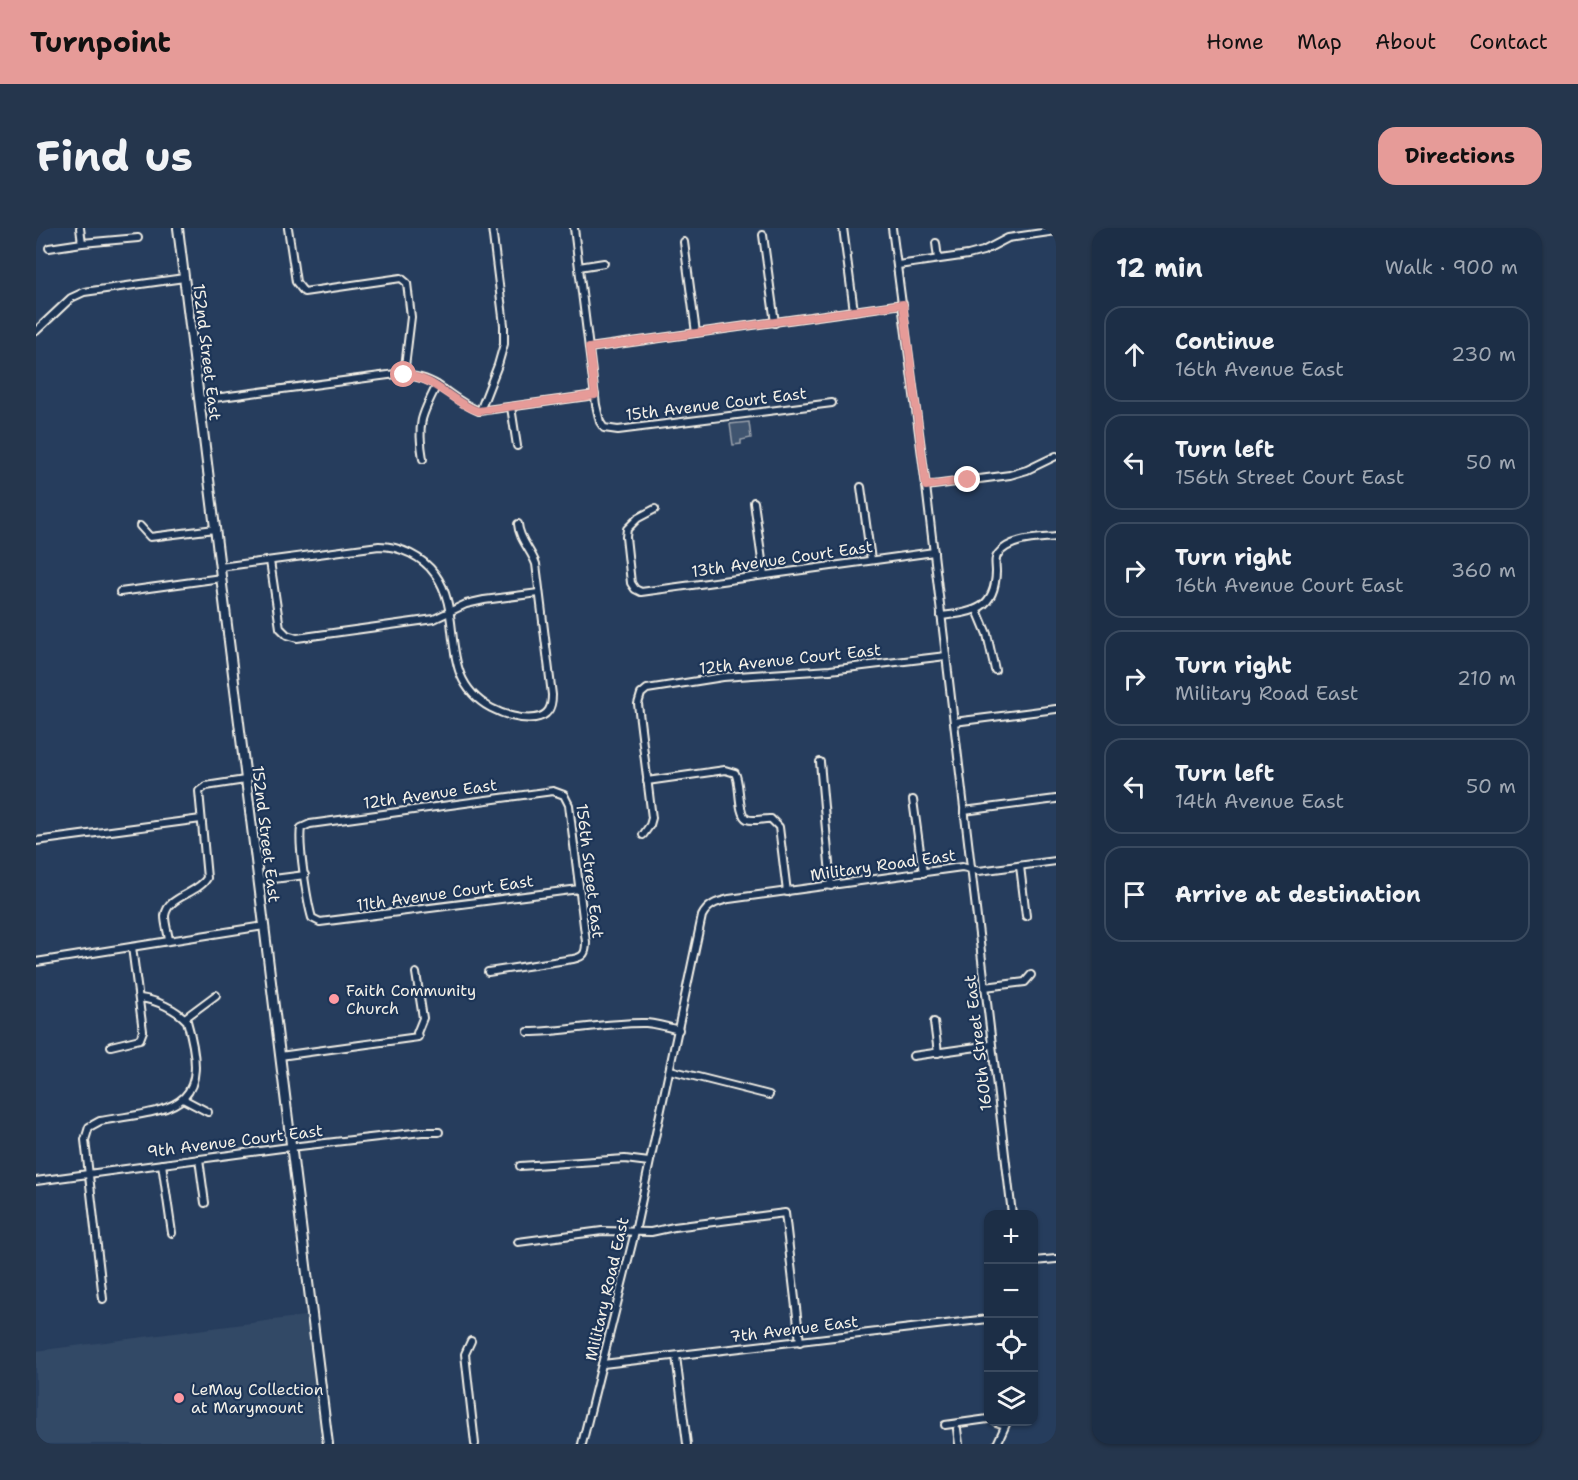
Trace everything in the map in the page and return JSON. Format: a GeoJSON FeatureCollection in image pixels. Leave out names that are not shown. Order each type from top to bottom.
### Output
{"type":"FeatureCollection","features":[{"type":"Feature","properties":{"kind":"main road","name":"152nd Street East"},"geometry":{"type":"LineString","coordinates":[[178,228],[328,1444]]}},
{"type":"Feature","properties":{"kind":"street"},"geometry":{"type":"LineString","coordinates":[[80,228],[82,243]]}},
{"type":"Feature","properties":{"kind":"street"},"geometry":{"type":"LineString","coordinates":[[288,228],[295,277],[298,286],[304,292],[401,278],[405,280],[408,285],[411,317],[404,375]]}},
{"type":"Feature","properties":{"kind":"street"},"geometry":{"type":"LineString","coordinates":[[480,411],[504,344],[504,325],[492,228]]}},
{"type":"Feature","properties":{"kind":"street"},"geometry":{"type":"LineString","coordinates":[[199,400],[383,375],[416,376],[437,385],[464,405],[480,411],[595,395],[574,228]]}},
{"type":"Feature","properties":{"kind":"street"},"geometry":{"type":"LineString","coordinates":[[843,228],[854,311]]}},
{"type":"Feature","properties":{"kind":"street","name":"Military Road East"},"geometry":{"type":"LineString","coordinates":[[582,1444],[635,1232],[705,909],[718,901],[962,867],[971,868],[926,486],[892,228]]}},
{"type":"Feature","properties":{"kind":"street"},"geometry":{"type":"LineString","coordinates":[[898,264],[983,251],[1015,237],[1056,231]]}},
{"type":"Feature","properties":{"kind":"street"},"geometry":{"type":"LineString","coordinates":[[763,236],[775,323]]}},
{"type":"Feature","properties":{"kind":"street"},"geometry":{"type":"LineString","coordinates":[[49,248],[138,238]]}},
{"type":"Feature","properties":{"kind":"street"},"geometry":{"type":"LineString","coordinates":[[684,242],[696,333]]}},
{"type":"Feature","properties":{"kind":"street"},"geometry":{"type":"LineString","coordinates":[[936,243],[938,259]]}},
{"type":"Feature","properties":{"kind":"street"},"geometry":{"type":"LineString","coordinates":[[579,267],[604,263]]}},
{"type":"Feature","properties":{"kind":"street"},"geometry":{"type":"LineString","coordinates":[[36,331],[71,298],[84,292],[184,278]]}},
{"type":"Feature","properties":{"kind":"street"},"geometry":{"type":"LineString","coordinates":[[589,348],[903,304]]}},
{"type":"Feature","properties":{"kind":"street"},"geometry":{"type":"LineString","coordinates":[[423,459],[420,421],[437,385]]}},
{"type":"Feature","properties":{"kind":"street","name":"15th Avenue Court East"},"geometry":{"type":"LineString","coordinates":[[595,395],[598,415],[604,428],[618,430],[832,403]]}},
{"type":"Feature","properties":{"kind":"street"},"geometry":{"type":"LineString","coordinates":[[511,407],[517,446]]}},
{"type":"Feature","properties":{"kind":"street"},"geometry":{"type":"LineString","coordinates":[[926,486],[1018,473],[1056,456]]}},
{"type":"Feature","properties":{"kind":"street"},"geometry":{"type":"LineString","coordinates":[[861,487],[871,560]]}},
{"type":"Feature","properties":{"kind":"street"},"geometry":{"type":"LineString","coordinates":[[754,502],[764,575]]}},
{"type":"Feature","properties":{"kind":"street","name":"13th Avenue Court East"},"geometry":{"type":"LineString","coordinates":[[655,510],[633,522],[626,533],[630,577],[635,590],[646,592],[934,552]]}},
{"type":"Feature","properties":{"kind":"street"},"geometry":{"type":"LineString","coordinates":[[220,567],[379,546],[397,549],[417,557],[435,574],[444,592],[457,667],[464,682],[476,697],[493,709],[512,716],[536,718],[548,712],[552,695],[536,564],[519,533],[518,524]]}},
{"type":"Feature","properties":{"kind":"street"},"geometry":{"type":"LineString","coordinates":[[140,526],[150,537],[215,529]]}},
{"type":"Feature","properties":{"kind":"street"},"geometry":{"type":"LineString","coordinates":[[941,616],[976,610],[987,601],[994,587],[995,562],[999,553],[1015,543],[1056,537]]}},
{"type":"Feature","properties":{"kind":"street"},"geometry":{"type":"LineString","coordinates":[[270,561],[280,628],[291,637],[434,619],[466,604],[539,593]]}},
{"type":"Feature","properties":{"kind":"street"},"geometry":{"type":"LineString","coordinates":[[120,592],[221,578]]}},
{"type":"Feature","properties":{"kind":"street"},"geometry":{"type":"LineString","coordinates":[[976,610],[987,634],[994,670]]}},
{"type":"Feature","properties":{"kind":"street","name":"12th Avenue Court East"},"geometry":{"type":"LineString","coordinates":[[647,780],[638,704],[640,696],[647,689],[723,678],[830,670],[946,656]]}},
{"type":"Feature","properties":{"kind":"street"},"geometry":{"type":"LineString","coordinates":[[954,722],[1056,709]]}},
{"type":"Feature","properties":{"kind":"street"},"geometry":{"type":"LineString","coordinates":[[820,762],[831,886]]}},
{"type":"Feature","properties":{"kind":"street"},"geometry":{"type":"LineString","coordinates":[[644,835],[652,818],[647,780],[725,770],[735,773],[744,816],[751,820],[774,820],[779,827],[787,892]]}},
{"type":"Feature","properties":{"kind":"street"},"geometry":{"type":"LineString","coordinates":[[169,940],[165,920],[167,910],[174,902],[203,884],[207,878],[199,791],[202,787],[245,780]]}},
{"type":"Feature","properties":{"kind":"street","name":"12th Avenue East"},"geometry":{"type":"LineString","coordinates":[[305,875],[300,839],[302,827],[310,824],[553,791],[562,793]]}},
{"type":"Feature","properties":{"kind":"street","name":"156th Street East"},"geometry":{"type":"LineString","coordinates":[[488,972],[573,959],[584,955],[586,951],[569,805],[562,793]]}},
{"type":"Feature","properties":{"kind":"street"},"geometry":{"type":"LineString","coordinates":[[964,811],[1056,799]]}},
{"type":"Feature","properties":{"kind":"street"},"geometry":{"type":"LineString","coordinates":[[913,800],[923,873]]}},
{"type":"Feature","properties":{"kind":"street"},"geometry":{"type":"LineString","coordinates":[[36,841],[201,819]]}},
{"type":"Feature","properties":{"kind":"street"},"geometry":{"type":"LineString","coordinates":[[971,868],[979,872],[1056,861]]}},
{"type":"Feature","properties":{"kind":"street"},"geometry":{"type":"LineString","coordinates":[[1020,866],[1026,916]]}},
{"type":"Feature","properties":{"kind":"street","name":"160th Street East"},"geometry":{"type":"LineString","coordinates":[[971,868],[1011,1210]]}},
{"type":"Feature","properties":{"kind":"street"},"geometry":{"type":"LineString","coordinates":[[258,881],[305,875]]}},
{"type":"Feature","properties":{"kind":"street","name":"11th Avenue Court East"},"geometry":{"type":"LineString","coordinates":[[305,875],[312,918],[320,922],[579,890]]}},
{"type":"Feature","properties":{"kind":"street"},"geometry":{"type":"LineString","coordinates":[[36,962],[264,926]]}},
{"type":"Feature","properties":{"kind":"street"},"geometry":{"type":"LineString","coordinates":[[111,1046],[134,1041],[141,1036],[143,1031],[132,947]]}},
{"type":"Feature","properties":{"kind":"street"},"geometry":{"type":"LineString","coordinates":[[280,1056],[418,1037],[417,1033],[423,1018],[416,973]]}},
{"type":"Feature","properties":{"kind":"street"},"geometry":{"type":"LineString","coordinates":[[985,987],[1025,982],[1031,975]]}},
{"type":"Feature","properties":{"kind":"street"},"geometry":{"type":"LineString","coordinates":[[185,1018],[216,995]]}},
{"type":"Feature","properties":{"kind":"street"},"geometry":{"type":"LineString","coordinates":[[104,1299],[88,1174],[85,1140],[87,1131],[95,1122],[166,1108],[183,1099],[194,1081],[190,1032],[185,1018],[160,1004],[140,998]]}},
{"type":"Feature","properties":{"kind":"street"},"geometry":{"type":"LineString","coordinates":[[934,1022],[938,1053]]}},
{"type":"Feature","properties":{"kind":"street"},"geometry":{"type":"LineString","coordinates":[[528,1032],[645,1023],[679,1030]]}},
{"type":"Feature","properties":{"kind":"street"},"geometry":{"type":"LineString","coordinates":[[913,1056],[991,1045]]}},
{"type":"Feature","properties":{"kind":"street"},"geometry":{"type":"LineString","coordinates":[[670,1070],[770,1095]]}},
{"type":"Feature","properties":{"kind":"street"},"geometry":{"type":"LineString","coordinates":[[183,1099],[208,1112]]}},
{"type":"Feature","properties":{"kind":"street","name":"9th Avenue Court East"},"geometry":{"type":"LineString","coordinates":[[36,1181],[199,1159],[422,1132],[439,1132]]}},
{"type":"Feature","properties":{"kind":"street"},"geometry":{"type":"LineString","coordinates":[[199,1159],[205,1203]]}},
{"type":"Feature","properties":{"kind":"street"},"geometry":{"type":"LineString","coordinates":[[520,1166],[619,1159],[649,1162]]}},
{"type":"Feature","properties":{"kind":"street"},"geometry":{"type":"LineString","coordinates":[[162,1164],[172,1233]]}},
{"type":"Feature","properties":{"kind":"street"},"geometry":{"type":"LineString","coordinates":[[518,1242],[602,1231],[651,1232],[785,1212],[800,1342]]}},
{"type":"Feature","properties":{"kind":"street"},"geometry":{"type":"LineString","coordinates":[[1038,1261],[1056,1259]]}},
{"type":"Feature","properties":{"kind":"street","name":"7th Avenue East"},"geometry":{"type":"LineString","coordinates":[[603,1364],[984,1319]]}},
{"type":"Feature","properties":{"kind":"street"},"geometry":{"type":"LineString","coordinates":[[471,1341],[465,1354],[475,1444]]}},
{"type":"Feature","properties":{"kind":"street"},"geometry":{"type":"LineString","coordinates":[[676,1356],[687,1444]]}},
{"type":"Feature","properties":{"kind":"street"},"geometry":{"type":"LineString","coordinates":[[945,1425],[984,1420]]}},
{"type":"Feature","properties":{"kind":"street"},"geometry":{"type":"LineString","coordinates":[[997,1444],[1005,1426]]}},
{"type":"Feature","properties":{"kind":"street"},"geometry":{"type":"LineString","coordinates":[[957,1429],[959,1444]]}},
{"type":"Feature","properties":{"kind":"shaded area"},"geometry":{"type":"Polygon","coordinates":[[[749,422],[751,438],[741,440],[741,444],[733,445],[730,424],[749,422]]]}},
{"type":"Feature","properties":{"kind":"shaded area","name":"LeMay Collection at Marymount"},"geometry":{"type":"Polygon","coordinates":[[[312,1315],[328,1444],[36,1444],[36,1351],[312,1315]]]}},
{"type":"Feature","properties":{"kind":"place","name":"Faith Community Church"},"geometry":{"type":"Point","coordinates":[334,999]}},
{"type":"Feature","properties":{"kind":"place","name":"LeMay Collection at Marymount"},"geometry":{"type":"Point","coordinates":[179,1398]}},
{"type":"Feature","properties":{"kind":"route"},"geometry":{"type":"LineString","coordinates":[[404,375],[416,376],[435,384],[464,405],[478,411],[595,395],[589,348],[903,304],[926,486],[968,480]]}}]}
